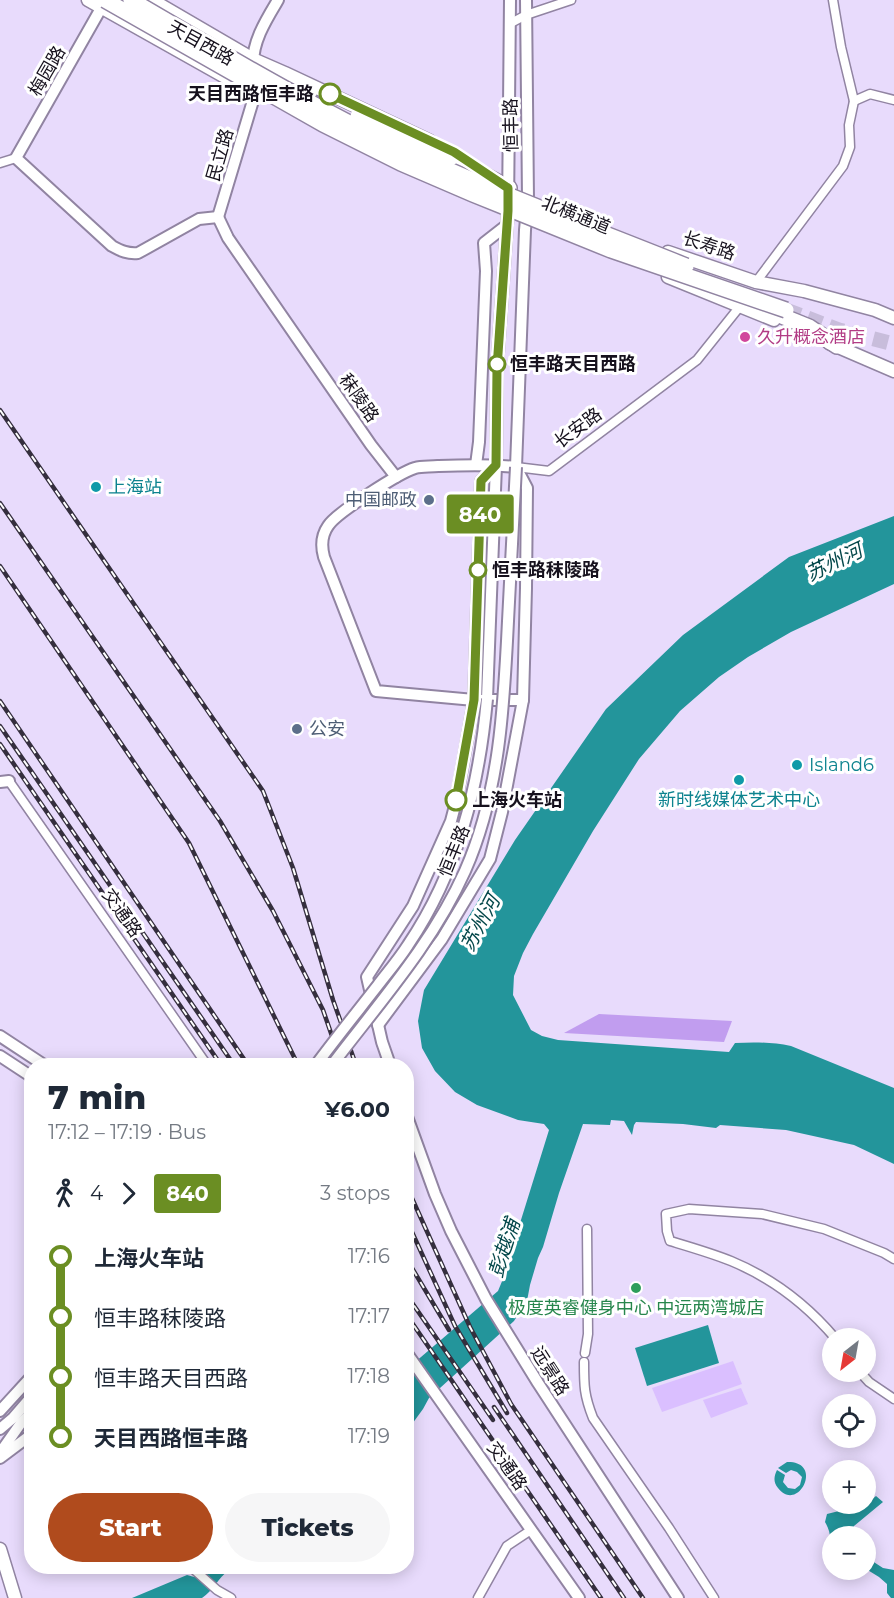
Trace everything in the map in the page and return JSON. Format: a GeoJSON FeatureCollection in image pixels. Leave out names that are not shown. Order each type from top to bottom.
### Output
{"type":"FeatureCollection","features":[{"type":"Feature","properties":{"kind":"highway","name":"北横通道"},"geometry":{"type":"LineString","coordinates":[[104,3],[323,124],[401,163],[611,250],[716,286],[787,307],[407,151],[329,113],[131,0]]}},
{"type":"Feature","properties":{"kind":"highway"},"geometry":{"type":"LineString","coordinates":[[205,43],[451,158],[508,188]]}},
{"type":"Feature","properties":{"kind":"highway"},"geometry":{"type":"LineString","coordinates":[[716,286],[747,305],[809,327],[837,346]]}},
{"type":"Feature","properties":{"kind":"main road","name":"天目西路"},"geometry":{"type":"LineString","coordinates":[[88,0],[104,3],[255,94],[526,219]]}},
{"type":"Feature","properties":{"kind":"main road","name":"天目西路"},"geometry":{"type":"LineString","coordinates":[[152,0],[253,59],[270,76],[450,163],[508,188]]}},
{"type":"Feature","properties":{"kind":"main road"},"geometry":{"type":"LineString","coordinates":[[508,188],[528,198]]}},
{"type":"Feature","properties":{"kind":"main road","name":"长寿路"},"geometry":{"type":"LineString","coordinates":[[528,198],[640,242],[756,282],[804,291],[891,318]]}},
{"type":"Feature","properties":{"kind":"main road"},"geometry":{"type":"LineString","coordinates":[[526,219],[575,240],[747,305]]}},
{"type":"Feature","properties":{"kind":"main road"},"geometry":{"type":"LineString","coordinates":[[837,346],[894,370]]}},
{"type":"Feature","properties":{"kind":"main road"},"geometry":{"type":"LineString","coordinates":[[864,358],[894,360]]}},
{"type":"Feature","properties":{"kind":"main road"},"geometry":{"type":"LineString","coordinates":[[0,1549],[15,1598]]}},
{"type":"Feature","properties":{"kind":"street","name":"民立路"},"geometry":{"type":"LineString","coordinates":[[218,217],[255,94],[253,59],[262,26],[278,0]]}},
{"type":"Feature","properties":{"kind":"street","name":"恒丰路"},"geometry":{"type":"LineString","coordinates":[[321,1058],[408,946],[452,863],[467,818],[474,785],[487,699],[496,465],[497,368],[508,211],[510,0]]}},
{"type":"Feature","properties":{"kind":"street","name":"恒丰路"},"geometry":{"type":"LineString","coordinates":[[337,1058],[431,933],[465,872],[489,802],[498,747],[507,652],[516,467],[528,198],[526,0]]}},
{"type":"Feature","properties":{"kind":"street"},"geometry":{"type":"LineString","coordinates":[[511,23],[526,15],[571,0]]}},
{"type":"Feature","properties":{"kind":"street"},"geometry":{"type":"LineString","coordinates":[[756,282],[843,166],[850,147],[849,125],[854,101],[833,0]]}},
{"type":"Feature","properties":{"kind":"street","name":"梅园路"},"geometry":{"type":"LineString","coordinates":[[16,158],[104,3]]}},
{"type":"Feature","properties":{"kind":"street"},"geometry":{"type":"LineString","coordinates":[[854,101],[870,94],[894,100]]}},
{"type":"Feature","properties":{"kind":"street"},"geometry":{"type":"LineString","coordinates":[[0,163],[16,158],[112,246],[131,254],[138,253],[199,219],[218,217]]}},
{"type":"Feature","properties":{"kind":"street","name":"秣陵路"},"geometry":{"type":"LineString","coordinates":[[218,217],[228,238],[396,477]]}},
{"type":"Feature","properties":{"kind":"street"},"geometry":{"type":"LineString","coordinates":[[476,465],[479,442],[486,271],[484,243],[507,225]]}},
{"type":"Feature","properties":{"kind":"street","name":"长安路"},"geometry":{"type":"LineString","coordinates":[[396,477],[416,467],[496,465],[549,471],[697,360],[747,305]]}},
{"type":"Feature","properties":{"kind":"street"},"geometry":{"type":"LineString","coordinates":[[481,394],[497,393]]}},
{"type":"Feature","properties":{"kind":"street"},"geometry":{"type":"LineString","coordinates":[[388,1058],[366,977],[413,906],[456,802],[474,700],[481,481],[496,465]]}},
{"type":"Feature","properties":{"kind":"street"},"geometry":{"type":"LineString","coordinates":[[378,1025],[442,939],[490,859],[502,812],[523,700],[526,488],[516,467]]}},
{"type":"Feature","properties":{"kind":"street"},"geometry":{"type":"LineString","coordinates":[[396,477],[341,513],[327,527],[322,539],[324,557],[376,691],[474,700],[523,700]]}},
{"type":"Feature","properties":{"kind":"street","name":"交通路"},"geometry":{"type":"LineString","coordinates":[[4,781],[202,1058]]}},
{"type":"Feature","properties":{"kind":"street"},"geometry":{"type":"LineString","coordinates":[[0,1036],[33,1058]]}},
{"type":"Feature","properties":{"kind":"street"},"geometry":{"type":"LineString","coordinates":[[0,1056],[24,1072]]}},
{"type":"Feature","properties":{"kind":"street","name":"远景路"},"geometry":{"type":"LineString","coordinates":[[414,1136],[451,1232],[486,1299],[678,1598]]}},
{"type":"Feature","properties":{"kind":"street"},"geometry":{"type":"LineString","coordinates":[[826,1328],[780,1287],[755,1273],[702,1250],[670,1241],[666,1214],[689,1209],[762,1214],[824,1228],[894,1259]]}},
{"type":"Feature","properties":{"kind":"street"},"geometry":{"type":"LineString","coordinates":[[587,1229],[588,1334],[584,1383],[586,1399],[593,1418],[714,1598]]}},
{"type":"Feature","properties":{"kind":"street","name":"交通路"},"geometry":{"type":"LineString","coordinates":[[414,1363],[579,1598]]}},
{"type":"Feature","properties":{"kind":"street"},"geometry":{"type":"LineString","coordinates":[[868,1382],[894,1399]]}},
{"type":"Feature","properties":{"kind":"street"},"geometry":{"type":"LineString","coordinates":[[0,1411],[24,1385]]}},
{"type":"Feature","properties":{"kind":"street"},"geometry":{"type":"LineString","coordinates":[[0,1430],[24,1405]]}},
{"type":"Feature","properties":{"kind":"street"},"geometry":{"type":"LineString","coordinates":[[0,1453],[24,1420]]}},
{"type":"Feature","properties":{"kind":"street"},"geometry":{"type":"LineString","coordinates":[[0,1459],[24,1440]]}},
{"type":"Feature","properties":{"kind":"street"},"geometry":{"type":"LineString","coordinates":[[478,1598],[507,1546],[531,1530]]}},
{"type":"Feature","properties":{"kind":"street"},"geometry":{"type":"LineString","coordinates":[[199,1574],[217,1590],[231,1598]]}},
{"type":"Feature","properties":{"kind":"shaded area"},"geometry":{"type":"Polygon","coordinates":[[[599,1014],[732,1021],[724,1042],[564,1033],[599,1014]]]}},
{"type":"Feature","properties":{"kind":"shaded area"},"geometry":{"type":"Polygon","coordinates":[[[733,1361],[742,1384],[662,1412],[652,1388],[733,1361]]]}},
{"type":"Feature","properties":{"kind":"shaded area"},"geometry":{"type":"Polygon","coordinates":[[[741,1388],[748,1404],[711,1418],[703,1400],[741,1388]]]}},
{"type":"Feature","properties":{"kind":"water","name":"苏州河"},"geometry":{"type":"Polygon","coordinates":[[[894,516],[894,584],[791,632],[748,657],[719,677],[680,711],[639,759],[593,831],[533,934],[514,976],[513,995],[531,1030],[542,1036],[558,1040],[729,1052],[735,1043],[791,1046],[894,1088],[894,1164],[854,1145],[786,1130],[636,1122],[632,1135],[624,1121],[611,1120],[610,1125],[583,1124],[538,1258],[527,1301],[514,1321],[429,1398],[414,1421],[414,1363],[498,1291],[510,1262],[549,1130],[544,1124],[518,1120],[477,1105],[455,1092],[435,1071],[422,1048],[418,1021],[424,990],[515,840],[606,709],[683,635],[789,557],[894,516]]]}},
{"type":"Feature","properties":{"kind":"water"},"geometry":{"type":"Polygon","coordinates":[[[708,1325],[719,1363],[647,1386],[635,1348],[708,1325]]]}},
{"type":"Feature","properties":{"kind":"water"},"geometry":{"type":"Polygon","coordinates":[[[787,1462],[798,1464],[804,1469],[806,1477],[800,1491],[793,1495],[786,1494],[778,1488],[775,1481],[777,1470],[785,1475],[783,1482],[788,1488],[795,1489],[800,1485],[802,1477],[797,1472],[791,1470],[786,1473],[778,1468],[787,1462]]]}},
{"type":"Feature","properties":{"kind":"water"},"geometry":{"type":"Polygon","coordinates":[[[876,1496],[883,1502],[876,1508],[876,1496]]]}},
{"type":"Feature","properties":{"kind":"water"},"geometry":{"type":"Polygon","coordinates":[[[827,1514],[868,1514],[854,1526],[827,1526],[827,1514]]]}},
{"type":"Feature","properties":{"kind":"water"},"geometry":{"type":"Polygon","coordinates":[[[876,1563],[883,1568],[894,1570],[894,1598],[887,1593],[887,1584],[876,1575],[876,1563]]]}},
{"type":"Feature","properties":{"kind":"water"},"geometry":{"type":"Polygon","coordinates":[[[203,1574],[224,1574],[202,1598],[132,1598],[187,1575],[198,1578],[203,1574]]]}},
{"type":"Feature","properties":{"kind":"tunnel"},"geometry":{"type":"LineString","coordinates":[[786,310],[839,330],[894,344]]}},
{"type":"Feature","properties":{"kind":"railway"},"geometry":{"type":"LineString","coordinates":[[0,410],[263,791],[293,868],[333,1000],[354,1058]]}},
{"type":"Feature","properties":{"kind":"railway"},"geometry":{"type":"LineString","coordinates":[[0,503],[220,821],[273,911],[323,1010],[340,1058]]}},
{"type":"Feature","properties":{"kind":"railway"},"geometry":{"type":"LineString","coordinates":[[0,566],[189,843],[295,1058]]}},
{"type":"Feature","properties":{"kind":"railway"},"geometry":{"type":"LineString","coordinates":[[0,701],[243,1058]]}},
{"type":"Feature","properties":{"kind":"railway"},"geometry":{"type":"LineString","coordinates":[[0,726],[229,1058]]}},
{"type":"Feature","properties":{"kind":"railway"},"geometry":{"type":"LineString","coordinates":[[0,744],[216,1058]]}},
{"type":"Feature","properties":{"kind":"railway"},"geometry":{"type":"LineString","coordinates":[[414,1203],[470,1327],[511,1404],[643,1598]]}},
{"type":"Feature","properties":{"kind":"railway"},"geometry":{"type":"LineString","coordinates":[[414,1236],[455,1326],[507,1413]]}},
{"type":"Feature","properties":{"kind":"railway"},"geometry":{"type":"LineString","coordinates":[[414,1271],[449,1330]]}},
{"type":"Feature","properties":{"kind":"railway"},"geometry":{"type":"LineString","coordinates":[[414,1306],[493,1420]]}},
{"type":"Feature","properties":{"kind":"railway"},"geometry":{"type":"LineString","coordinates":[[414,1326],[601,1598]]}},
{"type":"Feature","properties":{"kind":"railway"},"geometry":{"type":"LineString","coordinates":[[494,1407],[624,1598]]}},
{"type":"Feature","properties":{"kind":"bus line","name":"840"},"geometry":{"type":"LineString","coordinates":[[330,94],[454,152],[508,188],[497,368],[496,465],[481,481],[474,700],[456,800]]}},
{"type":"Feature","properties":{"kind":"place","name":"天目西路恒丰路"},"geometry":{"type":"Point","coordinates":[330,94]}},
{"type":"Feature","properties":{"kind":"place","name":"久升概念酒店"},"geometry":{"type":"Point","coordinates":[745,337]}},
{"type":"Feature","properties":{"kind":"place","name":"恒丰路天目西路"},"geometry":{"type":"Point","coordinates":[497,364]}},
{"type":"Feature","properties":{"kind":"place","name":"上海站"},"geometry":{"type":"Point","coordinates":[96,487]}},
{"type":"Feature","properties":{"kind":"place","name":"中国邮政"},"geometry":{"type":"Point","coordinates":[429,500]}},
{"type":"Feature","properties":{"kind":"place","name":"恒丰路秣陵路"},"geometry":{"type":"Point","coordinates":[478,570]}},
{"type":"Feature","properties":{"kind":"place","name":"公安"},"geometry":{"type":"Point","coordinates":[297,729]}},
{"type":"Feature","properties":{"kind":"place","name":"Island6"},"geometry":{"type":"Point","coordinates":[797,765]}},
{"type":"Feature","properties":{"kind":"place","name":"新时线媒体艺术中心"},"geometry":{"type":"Point","coordinates":[739,780]}},
{"type":"Feature","properties":{"kind":"place","name":"上海火车站"},"geometry":{"type":"Point","coordinates":[456,800]}},
{"type":"Feature","properties":{"kind":"place","name":"极度英睿健身中心 中远两湾城店"},"geometry":{"type":"Point","coordinates":[636,1288]}},
{"type":"Feature","properties":{"kind":"water label","name":"彭越浦"},"geometry":{"type":"Point","coordinates":[504,1248]}}]}
